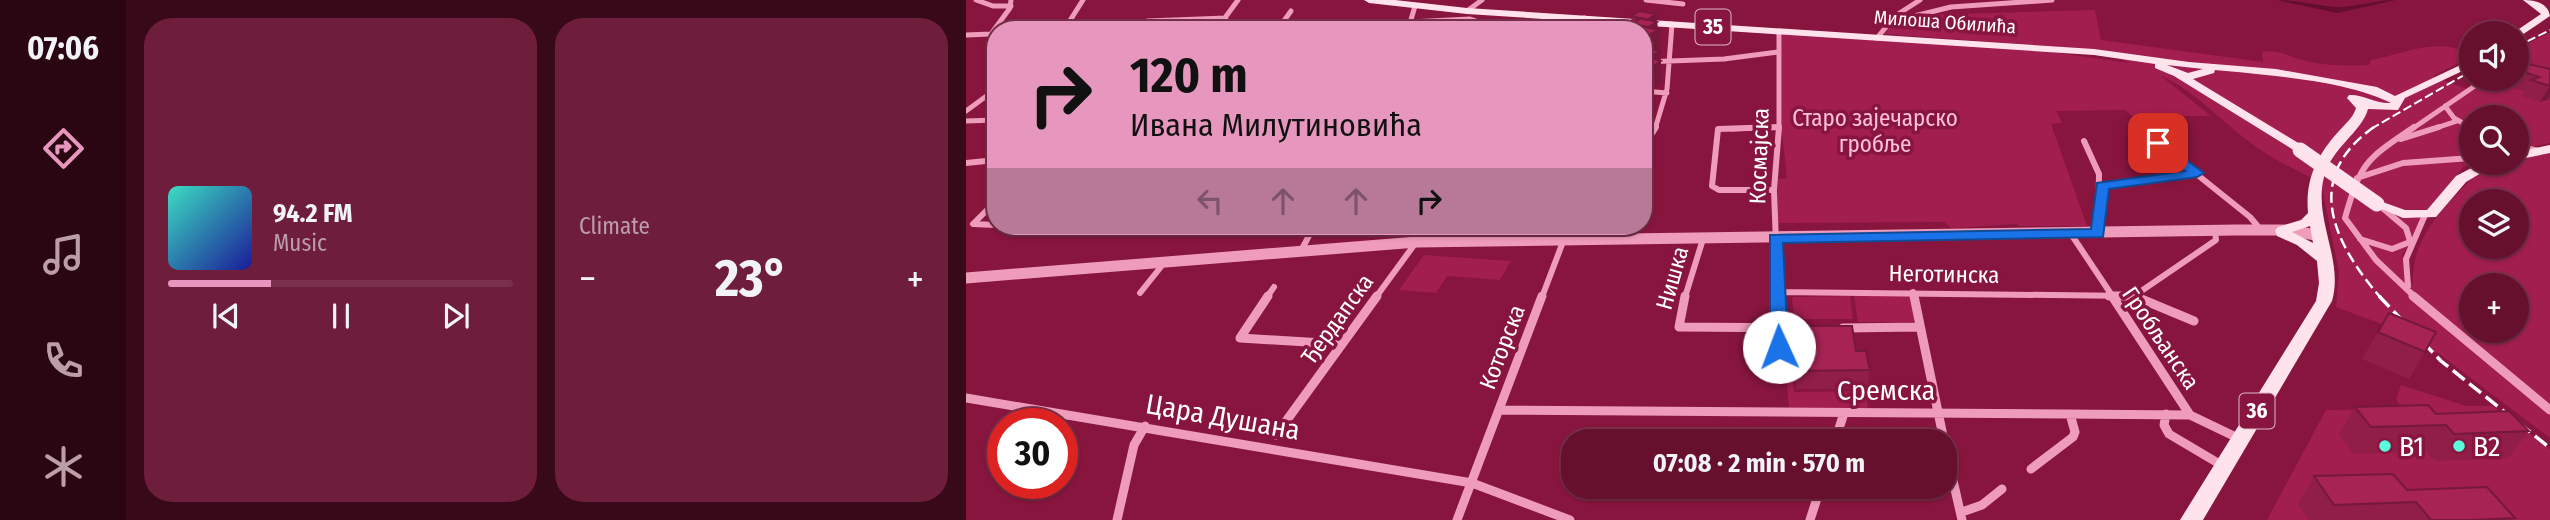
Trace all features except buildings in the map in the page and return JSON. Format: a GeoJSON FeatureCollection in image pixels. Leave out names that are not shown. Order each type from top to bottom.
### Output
{"type":"FeatureCollection","features":[{"type":"Feature","properties":{"kind":"main road","name":"Милоша Обилића"},"geometry":{"type":"LineString","coordinates":[[1368,0],[1414,4],[1469,15],[1628,21]]}},
{"type":"Feature","properties":{"kind":"main road"},"geometry":{"type":"LineString","coordinates":[[2529,27],[2545,17],[2544,11],[2532,2]]}},
{"type":"Feature","properties":{"kind":"main road","name":"Милоша Обилића"},"geometry":{"type":"LineString","coordinates":[[1652,23],[2058,49],[2135,59],[2174,70],[2300,150],[2377,204]]}},
{"type":"Feature","properties":{"kind":"main road"},"geometry":{"type":"LineString","coordinates":[[2189,65],[2269,70],[2356,96],[2377,91],[2402,91],[2439,80]]}},
{"type":"Feature","properties":{"kind":"main road","name":"35"},"geometry":{"type":"LineString","coordinates":[[2174,70],[2189,65],[2199,75]]}},
{"type":"Feature","properties":{"kind":"main road"},"geometry":{"type":"LineString","coordinates":[[2199,75],[2222,69],[2278,74],[2323,84],[2384,108]]}},
{"type":"Feature","properties":{"kind":"main road","name":"36"},"geometry":{"type":"LineString","coordinates":[[2342,136],[2371,113],[2396,106],[2401,96],[2459,69]]}},
{"type":"Feature","properties":{"kind":"main road","name":"35"},"geometry":{"type":"LineString","coordinates":[[2174,70],[2199,75]]}},
{"type":"Feature","properties":{"kind":"main road","name":"Милоша Обилића"},"geometry":{"type":"LineString","coordinates":[[2199,75],[2201,84],[2219,100]]}},
{"type":"Feature","properties":{"kind":"main road"},"geometry":{"type":"LineString","coordinates":[[2377,91],[2397,101]]}},
{"type":"Feature","properties":{"kind":"main road","name":"36"},"geometry":{"type":"LineString","coordinates":[[2191,520],[2324,301],[2329,284],[2315,215],[2313,194],[2316,173],[2324,156],[2360,116],[2362,108],[2356,96]]}},
{"type":"Feature","properties":{"kind":"main road"},"geometry":{"type":"LineString","coordinates":[[2425,215],[2435,212],[2467,175]]}},
{"type":"Feature","properties":{"kind":"main road","name":"35"},"geometry":{"type":"LineString","coordinates":[[2377,204],[2403,214],[2425,215]]}},
{"type":"Feature","properties":{"kind":"main road"},"geometry":{"type":"LineString","coordinates":[[2275,231],[2306,223],[2315,215]]}},
{"type":"Feature","properties":{"kind":"main road"},"geometry":{"type":"LineString","coordinates":[[2275,231],[2302,242],[2325,260]]}},
{"type":"Feature","properties":{"kind":"street"},"geometry":{"type":"LineString","coordinates":[[976,0],[993,6],[1011,3]]}},
{"type":"Feature","properties":{"kind":"street"},"geometry":{"type":"LineString","coordinates":[[1069,21],[1083,0]]}},
{"type":"Feature","properties":{"kind":"street"},"geometry":{"type":"LineString","coordinates":[[1224,21],[1238,0]]}},
{"type":"Feature","properties":{"kind":"street"},"geometry":{"type":"LineString","coordinates":[[1420,21],[1469,15],[1482,0]]}},
{"type":"Feature","properties":{"kind":"street"},"geometry":{"type":"LineString","coordinates":[[1646,0],[1683,4]]}},
{"type":"Feature","properties":{"kind":"street"},"geometry":{"type":"LineString","coordinates":[[1877,37],[1890,22],[1920,0]]}},
{"type":"Feature","properties":{"kind":"street"},"geometry":{"type":"LineString","coordinates":[[1890,22],[1951,7],[2041,3],[2052,0]]}},
{"type":"Feature","properties":{"kind":"street"},"geometry":{"type":"LineString","coordinates":[[1001,21],[1011,3]]}},
{"type":"Feature","properties":{"kind":"street"},"geometry":{"type":"LineString","coordinates":[[1284,21],[1291,11]]}},
{"type":"Feature","properties":{"kind":"street"},"geometry":{"type":"LineString","coordinates":[[1469,15],[1476,21]]}},
{"type":"Feature","properties":{"kind":"street"},"geometry":{"type":"LineString","coordinates":[[1147,21],[1226,18]]}},
{"type":"Feature","properties":{"kind":"street"},"geometry":{"type":"LineString","coordinates":[[1652,136],[1667,93],[1672,24]]}},
{"type":"Feature","properties":{"kind":"street","name":"Космајска"},"geometry":{"type":"LineString","coordinates":[[1779,31],[1779,127],[1774,190],[1780,367]]}},
{"type":"Feature","properties":{"kind":"street"},"geometry":{"type":"LineString","coordinates":[[966,35],[987,34]]}},
{"type":"Feature","properties":{"kind":"street"},"geometry":{"type":"LineString","coordinates":[[1652,62],[1778,52]]}},
{"type":"Feature","properties":{"kind":"street"},"geometry":{"type":"LineString","coordinates":[[2467,91],[2370,157],[2357,178],[2345,214],[2353,235],[2410,291],[2550,410]]}},
{"type":"Feature","properties":{"kind":"street"},"geometry":{"type":"LineString","coordinates":[[1652,92],[1667,93]]}},
{"type":"Feature","properties":{"kind":"street"},"geometry":{"type":"LineString","coordinates":[[966,111],[986,97]]}},
{"type":"Feature","properties":{"kind":"street"},"geometry":{"type":"LineString","coordinates":[[2390,143],[2457,121],[2445,106]]}},
{"type":"Feature","properties":{"kind":"street"},"geometry":{"type":"LineString","coordinates":[[966,121],[987,120]]}},
{"type":"Feature","properties":{"kind":"street"},"geometry":{"type":"LineString","coordinates":[[1774,190],[1714,189],[1712,186],[1717,130],[1724,127],[1779,127]]}},
{"type":"Feature","properties":{"kind":"street"},"geometry":{"type":"LineString","coordinates":[[2138,128],[2250,217],[2275,231]]}},
{"type":"Feature","properties":{"kind":"street"},"geometry":{"type":"LineString","coordinates":[[2084,141],[2096,156],[2102,186],[2098,234]]}},
{"type":"Feature","properties":{"kind":"street"},"geometry":{"type":"LineString","coordinates":[[2357,178],[2393,165],[2459,159]]}},
{"type":"Feature","properties":{"kind":"street"},"geometry":{"type":"LineString","coordinates":[[966,163],[987,161]]}},
{"type":"Feature","properties":{"kind":"street"},"geometry":{"type":"LineString","coordinates":[[2102,186],[2197,173]]}},
{"type":"Feature","properties":{"kind":"street"},"geometry":{"type":"LineString","coordinates":[[2377,204],[2406,228],[2410,241],[2405,280],[2410,291]]}},
{"type":"Feature","properties":{"kind":"street"},"geometry":{"type":"LineString","coordinates":[[970,226],[987,209]]}},
{"type":"Feature","properties":{"kind":"street"},"geometry":{"type":"LineString","coordinates":[[2353,235],[2367,243],[2388,249],[2404,247],[2425,215]]}},
{"type":"Feature","properties":{"kind":"street"},"geometry":{"type":"LineString","coordinates":[[2134,296],[2216,240],[2215,231]]}},
{"type":"Feature","properties":{"kind":"street"},"geometry":{"type":"LineString","coordinates":[[966,278],[1302,249],[1418,242],[2215,231],[2275,231],[2320,237]]}},
{"type":"Feature","properties":{"kind":"street","name":"Гробљанска"},"geometry":{"type":"LineString","coordinates":[[2071,234],[2190,415],[2240,439]]}},
{"type":"Feature","properties":{"kind":"street"},"geometry":{"type":"LineString","coordinates":[[1302,249],[1309,235]]}},
{"type":"Feature","properties":{"kind":"street","name":"Ђердапска"},"geometry":{"type":"LineString","coordinates":[[1276,435],[1422,235]]}},
{"type":"Feature","properties":{"kind":"street","name":"Которска"},"geometry":{"type":"LineString","coordinates":[[1457,520],[1566,235]]}},
{"type":"Feature","properties":{"kind":"street","name":"Нишка"},"geometry":{"type":"LineString","coordinates":[[1703,239],[1678,320],[1679,327],[1778,328]]}},
{"type":"Feature","properties":{"kind":"street"},"geometry":{"type":"LineString","coordinates":[[1140,293],[1166,260]]}},
{"type":"Feature","properties":{"kind":"street"},"geometry":{"type":"LineString","coordinates":[[1274,287],[1240,337],[1340,344]]}},
{"type":"Feature","properties":{"kind":"street","name":"Неготинска"},"geometry":{"type":"LineString","coordinates":[[1777,292],[2134,296]]}},
{"type":"Feature","properties":{"kind":"street"},"geometry":{"type":"LineString","coordinates":[[1913,292],[1941,429]]}},
{"type":"Feature","properties":{"kind":"street"},"geometry":{"type":"LineString","coordinates":[[2134,296],[2194,321]]}},
{"type":"Feature","properties":{"kind":"street"},"geometry":{"type":"LineString","coordinates":[[1829,328],[1919,327]]}},
{"type":"Feature","properties":{"kind":"street"},"geometry":{"type":"LineString","coordinates":[[1778,328],[1804,328]]}},
{"type":"Feature","properties":{"kind":"street","name":"Цара Душана"},"geometry":{"type":"LineString","coordinates":[[966,398],[1472,483],[1570,520]]}},
{"type":"Feature","properties":{"kind":"street","name":"Сремска"},"geometry":{"type":"LineString","coordinates":[[1499,410],[2190,415]]}},
{"type":"Feature","properties":{"kind":"street"},"geometry":{"type":"LineString","coordinates":[[1839,429],[1844,413]]}},
{"type":"Feature","properties":{"kind":"street"},"geometry":{"type":"LineString","coordinates":[[2031,469],[2073,437],[2075,432],[2070,414]]}},
{"type":"Feature","properties":{"kind":"street"},"geometry":{"type":"LineString","coordinates":[[2166,414],[2164,427],[2169,434],[2224,466]]}},
{"type":"Feature","properties":{"kind":"street"},"geometry":{"type":"LineString","coordinates":[[1117,520],[1134,445],[1145,426]]}},
{"type":"Feature","properties":{"kind":"street"},"geometry":{"type":"LineString","coordinates":[[1957,495],[1962,516],[2002,489]]}},
{"type":"Feature","properties":{"kind":"street"},"geometry":{"type":"LineString","coordinates":[[1810,520],[1817,499]]}},
{"type":"Feature","properties":{"kind":"green space","name":"Старо зајечарско гробље"},"geometry":{"type":"Polygon","coordinates":[[[2095,10],[2101,40],[2263,62],[2262,52],[2279,52],[2321,64],[2346,65],[2369,65],[2371,60],[2420,48],[2443,46],[2459,50],[2459,61],[2433,76],[2459,86],[2459,91],[2529,91],[2550,83],[2550,143],[2529,147],[2529,105],[2459,105],[2459,173],[2402,255],[2413,287],[2415,260],[2424,237],[2459,192],[2459,259],[2529,259],[2529,189],[2462,189],[2478,175],[2529,175],[2529,158],[2550,153],[2550,438],[2438,353],[2425,350],[2395,329],[2336,307],[2339,272],[2321,183],[2265,153],[2187,90],[2161,76],[2211,116],[2132,116],[2125,110],[2056,111],[2062,123],[2051,124],[2087,226],[2017,224],[1951,228],[1944,222],[1778,223],[1778,179],[1787,178],[1782,133],[1782,34],[2031,49],[2129,63],[2102,50],[1884,34],[1892,23],[1923,15],[2095,10]]]}},
{"type":"Feature","properties":{"kind":"green space"},"geometry":{"type":"Polygon","coordinates":[[[2550,32],[2550,75],[2529,65],[2529,43],[2550,32]]]}},
{"type":"Feature","properties":{"kind":"green space"},"geometry":{"type":"Polygon","coordinates":[[[1424,255],[1511,261],[1500,280],[1447,276],[1436,293],[1399,290],[1424,255]]]}},
{"type":"Feature","properties":{"kind":"green space"},"geometry":{"type":"Polygon","coordinates":[[[1854,295],[1909,295],[1916,322],[1858,322],[1854,295]]]}},
{"type":"Feature","properties":{"kind":"green space"},"geometry":{"type":"Polygon","coordinates":[[[1850,296],[1853,319],[1794,319],[1792,297],[1850,296]]]}},
{"type":"Feature","properties":{"kind":"green space"},"geometry":{"type":"Polygon","coordinates":[[[1786,371],[1792,371],[1794,392],[1866,391],[1868,409],[1789,410],[1786,371]]]}},
{"type":"Feature","properties":{"kind":"green space"},"geometry":{"type":"Polygon","coordinates":[[[2401,385],[2466,406],[2493,406],[2550,449],[2550,520],[2267,520],[2326,410],[2403,409],[2396,400],[2401,385]]]}},
{"type":"Feature","properties":{"kind":"waterway"},"geometry":{"type":"LineString","coordinates":[[2282,0],[2337,10],[2391,0]]}},
{"type":"Feature","properties":{"kind":"railway"},"geometry":{"type":"LineString","coordinates":[[2529,40],[2550,30]]}},
{"type":"Feature","properties":{"kind":"railway"},"geometry":{"type":"LineString","coordinates":[[2373,128],[2459,78]]}},
{"type":"Feature","properties":{"kind":"railway"},"geometry":{"type":"LineString","coordinates":[[2373,128],[2352,147],[2338,167],[2332,189],[2332,210],[2338,232],[2349,254],[2380,297]]}},
{"type":"Feature","properties":{"kind":"railway"},"geometry":{"type":"LineString","coordinates":[[2379,296],[2441,361],[2550,448]]}},
{"type":"Feature","properties":{"kind":"place","name":"B1"},"geometry":{"type":"Point","coordinates":[2385,446]}},
{"type":"Feature","properties":{"kind":"place","name":"B2"},"geometry":{"type":"Point","coordinates":[2459,446]}},
{"type":"Feature","properties":{"kind":"route"},"geometry":{"type":"LineString","coordinates":[[1779,347],[1775,238],[2098,234],[2102,186],[2197,173],[2158,143]]}}]}
